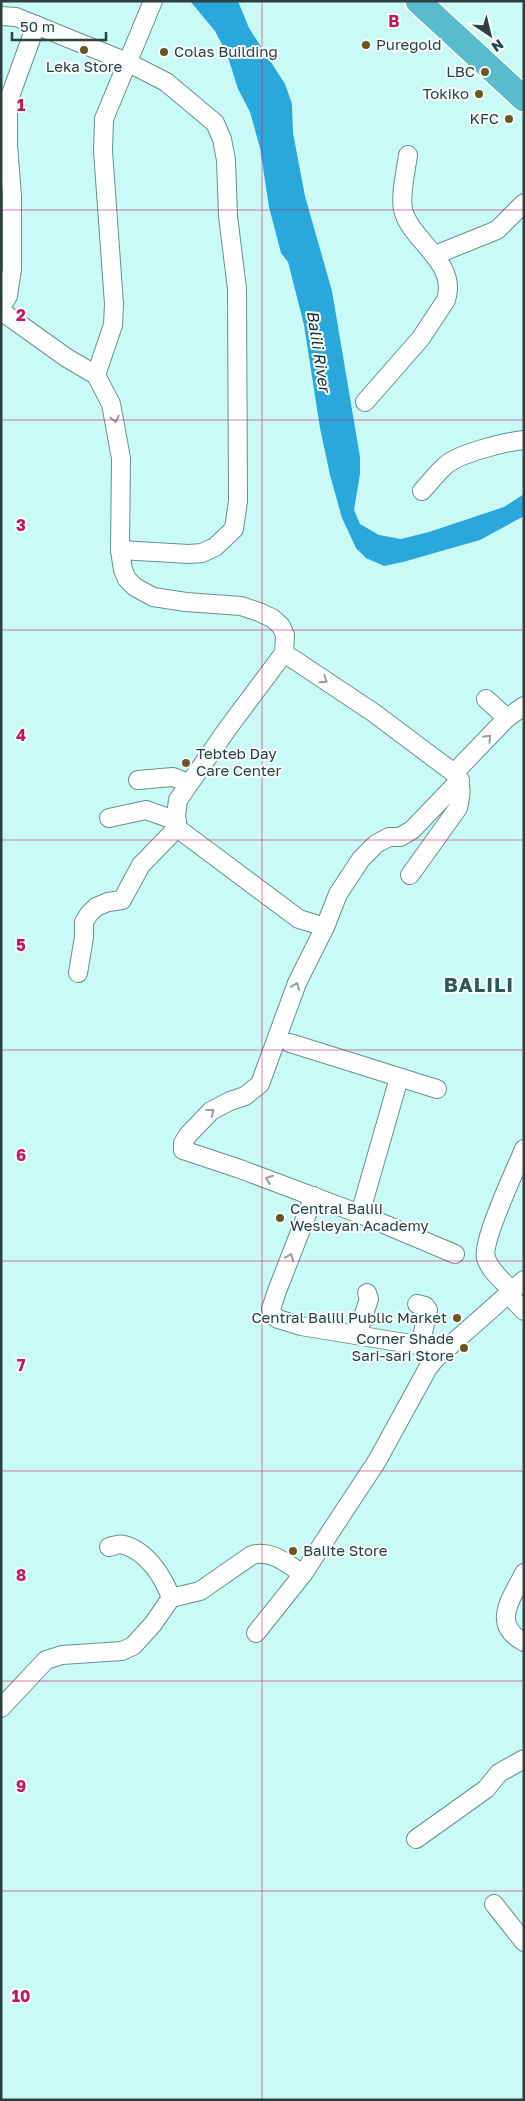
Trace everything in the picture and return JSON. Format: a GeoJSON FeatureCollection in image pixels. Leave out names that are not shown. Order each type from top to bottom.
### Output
{"type":"FeatureCollection","features":[{"type":"Feature","properties":{"kind":"highway"},"geometry":{"type":"LineString","coordinates":[[418,1],[524,99]]}},
{"type":"Feature","properties":{"kind":"highway"},"geometry":{"type":"LineString","coordinates":[[438,1],[524,81]]}},
{"type":"Feature","properties":{"kind":"street"},"geometry":{"type":"LineString","coordinates":[[96,374],[113,325],[114,304],[103,151],[104,119],[153,1]]}},
{"type":"Feature","properties":{"kind":"street"},"geometry":{"type":"LineString","coordinates":[[1,16],[16,17],[90,46],[166,82],[215,123],[222,139],[226,160],[228,216],[237,288],[245,475],[238,501],[234,529],[216,547],[202,552],[189,554],[120,550]]}},
{"type":"Feature","properties":{"kind":"street"},"geometry":{"type":"LineString","coordinates":[[1,307],[8,296],[12,269],[12,196],[8,145],[8,102],[36,25]]}},
{"type":"Feature","properties":{"kind":"street"},"geometry":{"type":"LineString","coordinates":[[364,402],[421,338],[446,300],[449,287],[448,279],[435,255],[407,221],[403,211],[408,155]]}},
{"type":"Feature","properties":{"kind":"street"},"geometry":{"type":"LineString","coordinates":[[435,255],[497,230],[524,202]]}},
{"type":"Feature","properties":{"kind":"street"},"geometry":{"type":"LineString","coordinates":[[1,311],[67,358],[96,374],[111,404],[121,458],[120,550],[123,570],[127,579],[135,587],[153,597],[165,600],[241,606],[259,612],[272,618],[281,626],[286,635],[284,653],[188,783],[178,800],[177,824],[141,865],[122,900],[108,902],[96,907],[84,922],[84,937],[78,973]]}},
{"type":"Feature","properties":{"kind":"street"},"geometry":{"type":"LineString","coordinates":[[422,490],[447,464],[456,458],[504,443],[524,440]]}},
{"type":"Feature","properties":{"kind":"street"},"geometry":{"type":"LineString","coordinates":[[284,653],[374,713],[457,776],[461,795],[458,808],[410,875]]}},
{"type":"Feature","properties":{"kind":"street"},"geometry":{"type":"LineString","coordinates":[[486,699],[507,718]]}},
{"type":"Feature","properties":{"kind":"street"},"geometry":{"type":"LineString","coordinates":[[455,1254],[314,1196],[189,1153],[183,1143],[210,1111],[230,1100],[245,1096],[260,1084],[297,983],[325,927],[338,894],[361,859],[376,844],[389,837],[400,837],[412,830],[507,718],[524,706]]}},
{"type":"Feature","properties":{"kind":"street"},"geometry":{"type":"LineString","coordinates":[[138,780],[173,777],[188,783]]}},
{"type":"Feature","properties":{"kind":"street"},"geometry":{"type":"LineString","coordinates":[[109,818],[146,810],[177,824],[299,918],[325,927]]}},
{"type":"Feature","properties":{"kind":"street"},"geometry":{"type":"LineString","coordinates":[[290,1043],[437,1090]]}},
{"type":"Feature","properties":{"kind":"street"},"geometry":{"type":"LineString","coordinates":[[360,1214],[399,1078]]}},
{"type":"Feature","properties":{"kind":"street"},"geometry":{"type":"LineString","coordinates":[[524,1150],[497,1213],[485,1252],[489,1266],[515,1289],[524,1311]]}},
{"type":"Feature","properties":{"kind":"street"},"geometry":{"type":"LineString","coordinates":[[314,1196],[272,1303],[273,1315],[278,1319],[301,1326],[420,1346],[450,1346]]}},
{"type":"Feature","properties":{"kind":"street"},"geometry":{"type":"LineString","coordinates":[[256,1633],[303,1574],[377,1461],[421,1378],[436,1358],[515,1289]]}},
{"type":"Feature","properties":{"kind":"street"},"geometry":{"type":"LineString","coordinates":[[357,1335],[369,1299],[367,1293]]}},
{"type":"Feature","properties":{"kind":"street"},"geometry":{"type":"LineString","coordinates":[[416,1304],[425,1306],[428,1310],[420,1346]]}},
{"type":"Feature","properties":{"kind":"street"},"geometry":{"type":"LineString","coordinates":[[108,1548],[118,1544],[125,1545],[148,1560],[161,1575],[171,1598]]}},
{"type":"Feature","properties":{"kind":"street"},"geometry":{"type":"LineString","coordinates":[[1,1708],[40,1665],[54,1656],[122,1651],[133,1646],[153,1624],[171,1598],[200,1591],[252,1555],[260,1552],[270,1554],[303,1574]]}},
{"type":"Feature","properties":{"kind":"street"},"geometry":{"type":"LineString","coordinates":[[524,1573],[506,1611],[505,1622],[516,1638],[524,1642]]}},
{"type":"Feature","properties":{"kind":"street"},"geometry":{"type":"LineString","coordinates":[[416,1839],[486,1789],[500,1772],[524,1759]]}},
{"type":"Feature","properties":{"kind":"street"},"geometry":{"type":"LineString","coordinates":[[494,1904],[524,1942]]}},
{"type":"Feature","properties":{"kind":"water","name":"Balili River"},"geometry":{"type":"Polygon","coordinates":[[[190,1],[238,1],[249,28],[285,84],[292,104],[293,133],[305,196],[332,291],[360,457],[360,474],[354,510],[360,524],[379,535],[401,539],[429,532],[504,507],[524,494],[524,516],[480,540],[384,566],[366,558],[356,548],[342,518],[330,475],[320,428],[304,325],[288,262],[281,253],[269,207],[260,148],[250,112],[238,89],[227,54],[215,31],[190,1]]]}},
{"type":"Feature","properties":{"kind":"place","name":"Puregold"},"geometry":{"type":"Point","coordinates":[366,45]}},
{"type":"Feature","properties":{"kind":"place","name":"Leka Store"},"geometry":{"type":"Point","coordinates":[84,50]}},
{"type":"Feature","properties":{"kind":"place","name":"Colas Building"},"geometry":{"type":"Point","coordinates":[164,52]}},
{"type":"Feature","properties":{"kind":"place","name":"LBC"},"geometry":{"type":"Point","coordinates":[485,72]}},
{"type":"Feature","properties":{"kind":"place","name":"Tokiko"},"geometry":{"type":"Point","coordinates":[479,94]}},
{"type":"Feature","properties":{"kind":"place","name":"KFC"},"geometry":{"type":"Point","coordinates":[509,119]}},
{"type":"Feature","properties":{"kind":"place","name":"Tebteb Day Care Center"},"geometry":{"type":"Point","coordinates":[186,763]}},
{"type":"Feature","properties":{"kind":"place","name":"Central Balili Wesleyan Academy"},"geometry":{"type":"Point","coordinates":[280,1218]}},
{"type":"Feature","properties":{"kind":"place","name":"Central Balili Public Market"},"geometry":{"type":"Point","coordinates":[457,1318]}},
{"type":"Feature","properties":{"kind":"place","name":"Corner Shade Sari-sari Store"},"geometry":{"type":"Point","coordinates":[464,1348]}},
{"type":"Feature","properties":{"kind":"place","name":"Balite Store"},"geometry":{"type":"Point","coordinates":[293,1551]}},
{"type":"Feature","properties":{"kind":"district","name":"BALILI"},"geometry":{"type":"Point","coordinates":[479,985]}}]}
